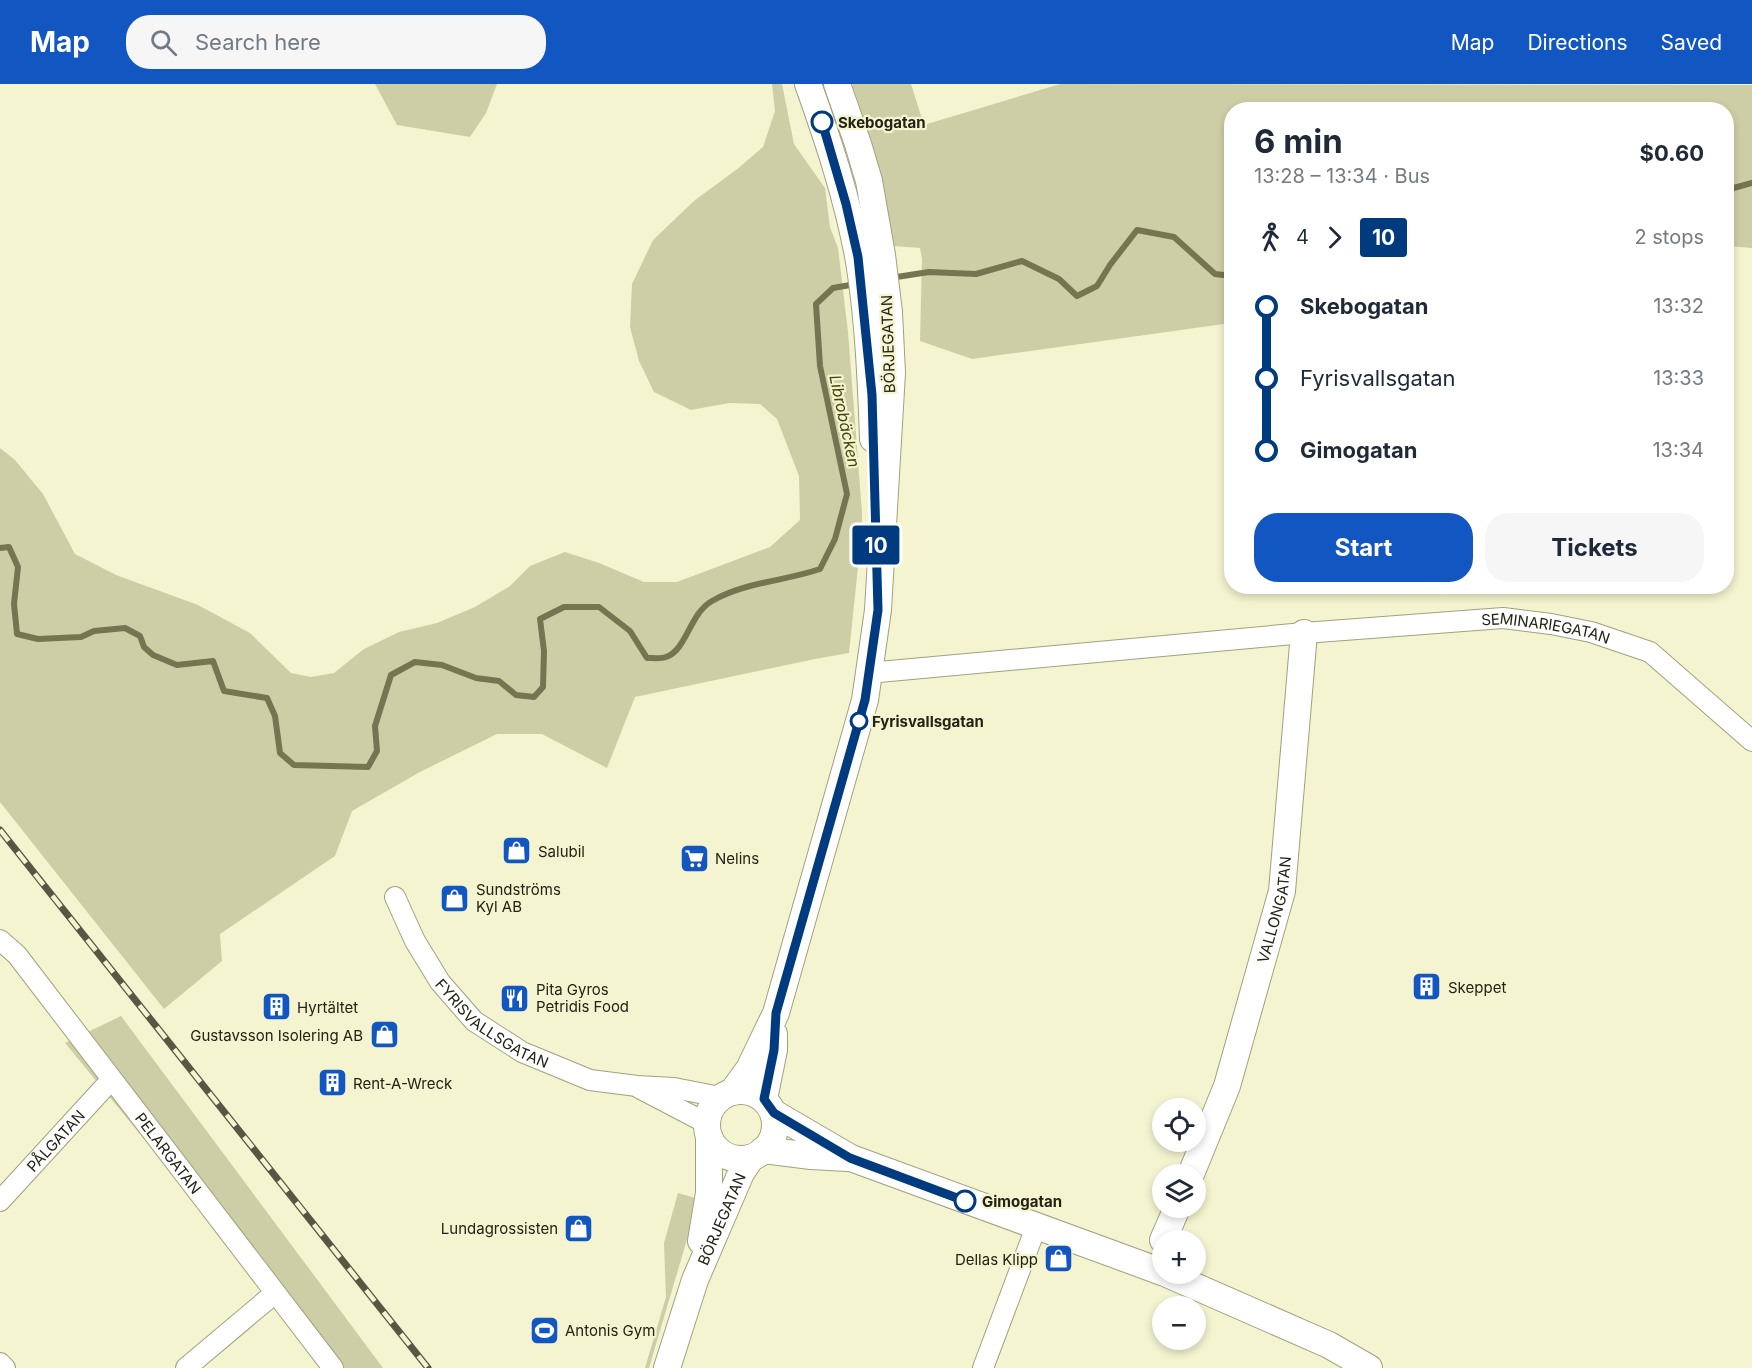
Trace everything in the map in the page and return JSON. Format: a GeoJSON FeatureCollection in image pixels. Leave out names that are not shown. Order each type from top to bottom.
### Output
{"type":"FeatureCollection","features":[{"type":"Feature","properties":{"kind":"street","name":"BÖRJEGATAN"},"geometry":{"type":"LineString","coordinates":[[808,84],[870,256]]}},
{"type":"Feature","properties":{"kind":"street","name":"BÖRJEGATAN"},"geometry":{"type":"LineString","coordinates":[[726,1094],[753,1062],[776,1013],[865,700],[878,610],[872,395],[877,313],[870,256],[869,181],[837,84]]}},
{"type":"Feature","properties":{"kind":"street","name":"SEMINARIEGATAN"},"geometry":{"type":"LineString","coordinates":[[868,673],[1304,633],[1503,618],[1591,632],[1650,652],[1752,741]]}},
{"type":"Feature","properties":{"kind":"street","name":"VALLONGATAN"},"geometry":{"type":"LineString","coordinates":[[1195,1164],[1227,1086],[1282,891],[1304,633]]}},
{"type":"Feature","properties":{"kind":"street","name":"FYRISVALLSGATAN"},"geometry":{"type":"LineString","coordinates":[[395,897],[414,941],[440,982],[474,1021],[522,1052],[590,1080],[726,1094]]}},
{"type":"Feature","properties":{"kind":"street","name":"PELARGATAN"},"geometry":{"type":"LineString","coordinates":[[0,940],[17,956],[333,1368]]}},
{"type":"Feature","properties":{"kind":"street","name":"BÖRJEGATAN"},"geometry":{"type":"LineString","coordinates":[[769,1106],[776,1013]]}},
{"type":"Feature","properties":{"kind":"street","name":"PÅLGATAN"},"geometry":{"type":"LineString","coordinates":[[0,1201],[111,1080]]}},
{"type":"Feature","properties":{"kind":"street","name":"FYRISVALLSGATAN"},"geometry":{"type":"LineString","coordinates":[[637,1086],[708,1130]]}},
{"type":"Feature","properties":{"kind":"street"},"geometry":{"type":"LineString","coordinates":[[850,1158],[757,1154],[728,1157],[716,1149],[708,1130],[710,1108],[726,1094],[748,1091],[850,1158],[1152,1268]]}},
{"type":"Feature","properties":{"kind":"street"},"geometry":{"type":"LineString","coordinates":[[757,1154],[769,1145],[775,1131],[769,1106]]}},
{"type":"Feature","properties":{"kind":"street","name":"BÖRJEGATAN"},"geometry":{"type":"LineString","coordinates":[[695,1280],[709,1193],[708,1130]]}},
{"type":"Feature","properties":{"kind":"street","name":"BÖRJEGATAN"},"geometry":{"type":"LineString","coordinates":[[667,1368],[695,1280],[733,1190],[757,1154]]}},
{"type":"Feature","properties":{"kind":"street"},"geometry":{"type":"LineString","coordinates":[[983,1368],[1036,1227]]}},
{"type":"Feature","properties":{"kind":"street"},"geometry":{"type":"LineString","coordinates":[[1191,1284],[1329,1345],[1369,1368]]}},
{"type":"Feature","properties":{"kind":"street"},"geometry":{"type":"LineString","coordinates":[[186,1368],[275,1293]]}},
{"type":"Feature","properties":{"kind":"street"},"geometry":{"type":"LineString","coordinates":[[0,1364],[5,1368]]}},
{"type":"Feature","properties":{"kind":"green space"},"geometry":{"type":"Polygon","coordinates":[[[375,84],[497,84],[486,113],[470,137],[397,125],[375,84]]]}},
{"type":"Feature","properties":{"kind":"green space"},"geometry":{"type":"Polygon","coordinates":[[[772,84],[782,84],[794,144],[825,188],[830,227],[838,248],[848,332],[862,512],[849,653],[635,697],[607,768],[542,734],[497,734],[420,772],[352,811],[335,856],[220,934],[222,961],[164,1009],[0,802],[0,448],[15,460],[43,494],[75,554],[116,575],[198,605],[250,633],[291,673],[311,677],[334,673],[364,649],[399,632],[437,623],[475,607],[510,586],[530,566],[565,552],[644,582],[677,582],[770,547],[800,520],[799,476],[777,419],[760,404],[729,403],[691,410],[654,392],[639,361],[630,327],[632,284],[653,240],[695,200],[763,147],[775,111],[772,84]]]}},
{"type":"Feature","properties":{"kind":"green space"},"geometry":{"type":"Polygon","coordinates":[[[852,84],[911,84],[924,125],[1060,84],[1752,85],[1752,248],[1734,247],[1734,102],[1224,102],[1224,324],[972,359],[920,341],[922,259],[920,248],[893,246],[875,153],[852,84]]]}},
{"type":"Feature","properties":{"kind":"green space"},"geometry":{"type":"Polygon","coordinates":[[[121,1016],[383,1368],[333,1368],[65,1043],[121,1016]]]}},
{"type":"Feature","properties":{"kind":"green space"},"geometry":{"type":"Polygon","coordinates":[[[678,1193],[699,1199],[649,1368],[645,1368],[666,1297],[664,1243],[678,1193]]]}},
{"type":"Feature","properties":{"kind":"waterway","name":"Librobäcken"},"geometry":{"type":"LineString","coordinates":[[1734,188],[1752,183]]}},
{"type":"Feature","properties":{"kind":"waterway","name":"Librobäcken"},"geometry":{"type":"LineString","coordinates":[[890,278],[929,272],[976,274],[1022,261],[1059,279],[1077,296],[1097,286],[1137,230],[1174,237],[1215,274],[1224,275]]}},
{"type":"Feature","properties":{"kind":"waterway","name":"Librobäcken"},"geometry":{"type":"LineString","coordinates":[[0,548],[9,547],[18,567],[14,604],[17,634],[38,639],[81,637],[94,631],[125,628],[140,636],[144,647],[153,655],[177,665],[213,661],[224,691],[267,698],[275,716],[280,753],[294,765],[368,767],[377,751],[375,726],[391,675],[415,662],[442,665],[476,678],[499,681],[516,695],[534,697],[543,687],[544,651],[540,619],[564,607],[599,607],[630,631],[647,658],[662,658],[679,647],[698,614],[712,601],[751,586],[820,569],[835,539],[847,494],[820,366],[816,304],[833,288],[856,284]]}},
{"type":"Feature","properties":{"kind":"railway"},"geometry":{"type":"LineString","coordinates":[[0,830],[428,1368]]}},
{"type":"Feature","properties":{"kind":"bus line","name":"10"},"geometry":{"type":"LineString","coordinates":[[822,122],[846,204],[858,257],[872,395],[878,610],[865,700],[776,1013],[774,1050],[764,1099],[774,1113],[850,1158],[965,1201]]}},
{"type":"Feature","properties":{"kind":"place","name":"Skebogatan"},"geometry":{"type":"Point","coordinates":[822,122]}},
{"type":"Feature","properties":{"kind":"place","name":"Fyrisvallsgatan"},"geometry":{"type":"Point","coordinates":[859,721]}},
{"type":"Feature","properties":{"kind":"place","name":"Salubil"},"geometry":{"type":"Point","coordinates":[517,851]}},
{"type":"Feature","properties":{"kind":"place","name":"Nelins"},"geometry":{"type":"Point","coordinates":[694,858]}},
{"type":"Feature","properties":{"kind":"place","name":"Sundströms Kyl AB"},"geometry":{"type":"Point","coordinates":[455,898]}},
{"type":"Feature","properties":{"kind":"place","name":"Skeppet"},"geometry":{"type":"Point","coordinates":[1427,987]}},
{"type":"Feature","properties":{"kind":"place","name":"Pita Gyros Petridis Food"},"geometry":{"type":"Point","coordinates":[515,998]}},
{"type":"Feature","properties":{"kind":"place","name":"Hyrtältet"},"geometry":{"type":"Point","coordinates":[276,1007]}},
{"type":"Feature","properties":{"kind":"place","name":"Gustavsson Isolering AB"},"geometry":{"type":"Point","coordinates":[384,1035]}},
{"type":"Feature","properties":{"kind":"place","name":"Rent-A-Wreck"},"geometry":{"type":"Point","coordinates":[332,1083]}},
{"type":"Feature","properties":{"kind":"place","name":"Gimogatan"},"geometry":{"type":"Point","coordinates":[965,1201]}},
{"type":"Feature","properties":{"kind":"place","name":"Lundagrossisten"},"geometry":{"type":"Point","coordinates":[579,1228]}},
{"type":"Feature","properties":{"kind":"place","name":"Dellas Klipp"},"geometry":{"type":"Point","coordinates":[1059,1259]}},
{"type":"Feature","properties":{"kind":"place","name":"Antonis Gym"},"geometry":{"type":"Point","coordinates":[544,1330]}}]}
